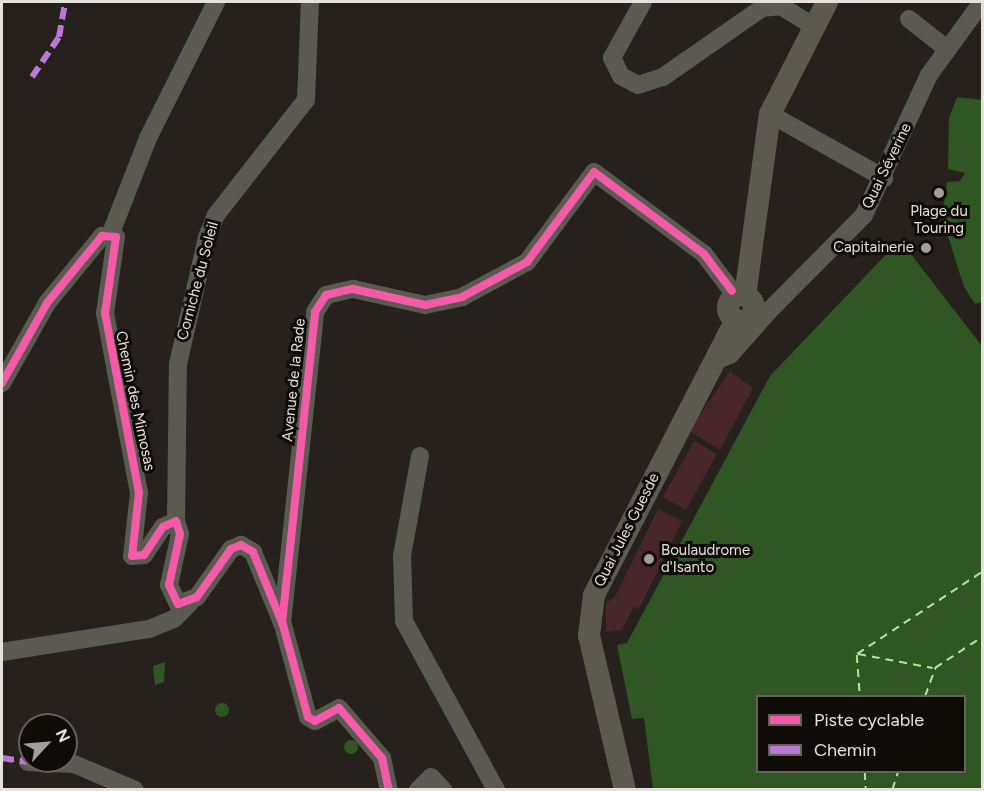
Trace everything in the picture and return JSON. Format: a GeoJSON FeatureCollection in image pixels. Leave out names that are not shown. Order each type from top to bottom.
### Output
{"type":"FeatureCollection","features":[{"type":"Feature","properties":{"kind":"main road","name":"Quai Jules Guesde"},"geometry":{"type":"LineString","coordinates":[[625,789],[594,659],[591,612],[601,577],[715,361],[747,306],[770,114],[827,2]]}},
{"type":"Feature","properties":{"kind":"street"},"geometry":{"type":"LineString","coordinates":[[2,383],[47,303],[102,236],[111,233],[148,138],[216,2]]}},
{"type":"Feature","properties":{"kind":"street","name":"Corniche du Soleil"},"geometry":{"type":"LineString","coordinates":[[176,520],[180,349],[207,237],[216,215],[306,100],[310,2]]}},
{"type":"Feature","properties":{"kind":"street"},"geometry":{"type":"LineString","coordinates":[[643,2],[612,58],[621,76],[638,85],[663,77],[762,8],[785,8],[814,27]]}},
{"type":"Feature","properties":{"kind":"street","name":"Quai Séverine"},"geometry":{"type":"LineString","coordinates":[[715,361],[730,355],[747,306],[864,215],[884,178],[929,75],[982,2]]}},
{"type":"Feature","properties":{"kind":"street"},"geometry":{"type":"LineString","coordinates":[[909,19],[947,49]]}},
{"type":"Feature","properties":{"kind":"street"},"geometry":{"type":"LineString","coordinates":[[770,114],[884,178]]}},
{"type":"Feature","properties":{"kind":"street","name":"Avenue de la Rade"},"geometry":{"type":"LineString","coordinates":[[282,623],[315,312],[326,295],[353,289],[425,305],[462,297],[527,262],[594,172],[704,254],[747,306]]}},
{"type":"Feature","properties":{"kind":"street","name":"Chemin des Mimosas"},"geometry":{"type":"LineString","coordinates":[[111,233],[117,248],[105,313],[107,339],[124,398],[140,493],[132,556],[144,555],[163,527],[176,520]]}},
{"type":"Feature","properties":{"kind":"street"},"geometry":{"type":"LineString","coordinates":[[420,456],[402,556],[404,621],[496,789]]}},
{"type":"Feature","properties":{"kind":"street"},"geometry":{"type":"LineString","coordinates":[[176,520],[180,534],[169,585],[178,604],[190,603]]}},
{"type":"Feature","properties":{"kind":"street"},"geometry":{"type":"LineString","coordinates":[[2,652],[149,629],[174,619],[190,603],[226,553],[246,546],[257,556],[282,623],[308,717],[315,721],[339,708],[382,758],[389,789]]}},
{"type":"Feature","properties":{"kind":"street"},"geometry":{"type":"LineString","coordinates":[[78,766],[135,789]]}},
{"type":"Feature","properties":{"kind":"street"},"geometry":{"type":"LineString","coordinates":[[418,789],[432,777],[443,789]]}},
{"type":"Feature","properties":{"kind":"shaded area"},"geometry":{"type":"Polygon","coordinates":[[[957,97],[982,100],[982,302],[975,304],[964,287],[942,217],[947,182],[960,181],[965,173],[948,169],[949,118],[957,97]]]}},
{"type":"Feature","properties":{"kind":"shaded area"},"geometry":{"type":"Polygon","coordinates":[[[900,240],[982,346],[982,789],[653,789],[644,718],[632,719],[617,645],[627,643],[770,376],[900,240]]]}},
{"type":"Feature","properties":{"kind":"shaded area"},"geometry":{"type":"Polygon","coordinates":[[[730,371],[753,388],[720,450],[689,431],[730,371]]]}},
{"type":"Feature","properties":{"kind":"shaded area"},"geometry":{"type":"Polygon","coordinates":[[[694,441],[717,454],[686,510],[663,497],[694,441]]]}},
{"type":"Feature","properties":{"kind":"shaded area","name":"Boulaudrome d'Isanto"},"geometry":{"type":"Polygon","coordinates":[[[658,509],[682,521],[639,609],[634,606],[622,630],[606,632],[606,603],[615,597],[658,509]]]}},
{"type":"Feature","properties":{"kind":"shaded area"},"geometry":{"type":"Polygon","coordinates":[[[165,662],[164,682],[155,685],[153,666],[165,662]]]}},
{"type":"Feature","properties":{"kind":"shaded area"},"geometry":{"type":"Polygon","coordinates":[[[219,703],[225,703],[229,710],[225,717],[219,717],[215,713],[215,707],[219,703]]]}},
{"type":"Feature","properties":{"kind":"shaded area"},"geometry":{"type":"Polygon","coordinates":[[[351,740],[356,742],[358,747],[356,752],[351,754],[346,752],[344,747],[346,742],[351,740]]]}},
{"type":"Feature","properties":{"kind":"ferry route"},"geometry":{"type":"LineString","coordinates":[[857,654],[982,572]]}},
{"type":"Feature","properties":{"kind":"ferry route"},"geometry":{"type":"LineString","coordinates":[[925,695],[935,668],[982,637]]}},
{"type":"Feature","properties":{"kind":"ferry route"},"geometry":{"type":"LineString","coordinates":[[858,654],[933,668]]}},
{"type":"Feature","properties":{"kind":"ferry route"},"geometry":{"type":"LineString","coordinates":[[857,655],[860,695]]}},
{"type":"Feature","properties":{"kind":"ferry route"},"geometry":{"type":"LineString","coordinates":[[865,773],[866,790]]}},
{"type":"Feature","properties":{"kind":"ferry route"},"geometry":{"type":"LineString","coordinates":[[892,790],[898,773]]}},
{"type":"Feature","properties":{"kind":"marked path"},"geometry":{"type":"LineString","coordinates":[[32,77],[59,37],[65,2]]}},
{"type":"Feature","properties":{"kind":"marked path"},"geometry":{"type":"LineString","coordinates":[[2,758],[18,760]]}},
{"type":"Feature","properties":{"kind":"cycle path"},"geometry":{"type":"LineString","coordinates":[[282,623],[315,312],[326,295],[353,289],[425,305],[462,297],[527,262],[594,172],[704,254],[732,291]]}},
{"type":"Feature","properties":{"kind":"cycle path"},"geometry":{"type":"LineString","coordinates":[[2,383],[47,303],[102,236],[116,237],[105,313],[139,493],[132,556],[144,555],[163,527],[176,521],[180,534],[169,585],[178,604],[197,597],[231,549],[241,545],[253,552],[283,625],[308,717],[315,721],[339,708],[382,758],[389,790]]}},
{"type":"Feature","properties":{"kind":"place","name":"Plage du Touring"},"geometry":{"type":"Point","coordinates":[939,193]}},
{"type":"Feature","properties":{"kind":"place","name":"Capitainerie"},"geometry":{"type":"Point","coordinates":[926,248]}},
{"type":"Feature","properties":{"kind":"place","name":"Boulaudrome d'Isanto"},"geometry":{"type":"Point","coordinates":[649,559]}}]}
